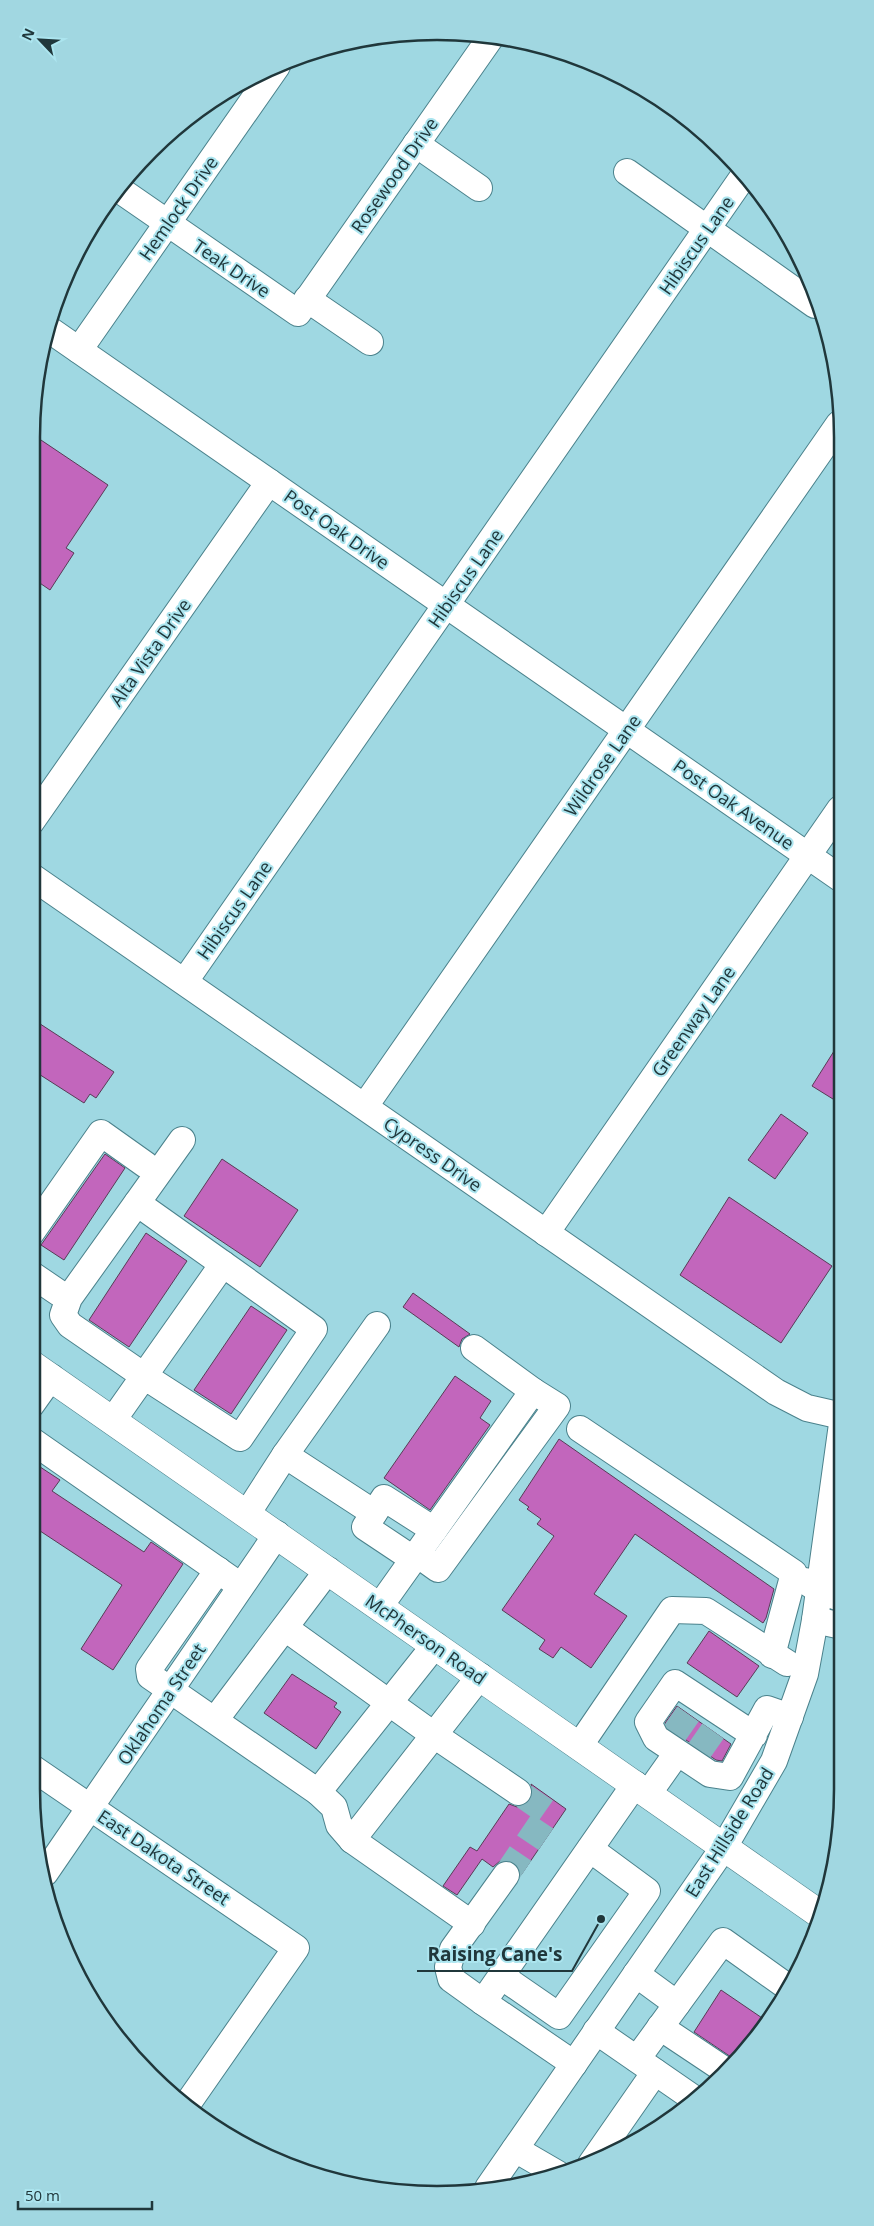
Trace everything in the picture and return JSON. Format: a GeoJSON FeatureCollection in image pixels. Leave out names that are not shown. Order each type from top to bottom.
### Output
{"type":"FeatureCollection","features":[{"type":"Feature","properties":{"kind":"main road","name":"McPherson Road"},"geometry":{"type":"LineString","coordinates":[[41,1370],[815,1910]]}},
{"type":"Feature","properties":{"kind":"street","name":"Rosewood Drive"},"geometry":{"type":"LineString","coordinates":[[303,306],[486,43]]}},
{"type":"Feature","properties":{"kind":"street","name":"Hemlock Drive"},"geometry":{"type":"LineString","coordinates":[[79,350],[269,77]]}},
{"type":"Feature","properties":{"kind":"street"},"geometry":{"type":"LineString","coordinates":[[416,144],[479,188]]}},
{"type":"Feature","properties":{"kind":"street"},"geometry":{"type":"LineString","coordinates":[[627,172],[810,302]]}},
{"type":"Feature","properties":{"kind":"street","name":"Hibiscus Lane"},"geometry":{"type":"LineString","coordinates":[[185,981],[740,181]]}},
{"type":"Feature","properties":{"kind":"street","name":"Teak Drive"},"geometry":{"type":"LineString","coordinates":[[124,193],[167,224],[303,306],[370,342]]}},
{"type":"Feature","properties":{"kind":"street","name":"Post Oak Drive"},"geometry":{"type":"LineString","coordinates":[[54,333],[627,730]]}},
{"type":"Feature","properties":{"kind":"street","name":"Wildrose Lane"},"geometry":{"type":"LineString","coordinates":[[365,1106],[834,432]]}},
{"type":"Feature","properties":{"kind":"street","name":"Alta Vista Drive"},"geometry":{"type":"LineString","coordinates":[[40,809],[269,482]]}},
{"type":"Feature","properties":{"kind":"street","name":"Post Oak Avenue"},"geometry":{"type":"LineString","coordinates":[[627,730],[834,874]]}},
{"type":"Feature","properties":{"kind":"street","name":"Greenway Lane"},"geometry":{"type":"LineString","coordinates":[[546,1233],[834,818]]}},
{"type":"Feature","properties":{"kind":"street","name":"Cypress Drive"},"geometry":{"type":"LineString","coordinates":[[40,882],[776,1392],[807,1408],[834,1414]]}},
{"type":"Feature","properties":{"kind":"street"},"geometry":{"type":"LineString","coordinates":[[40,1219],[100,1133],[146,1165]]}},
{"type":"Feature","properties":{"kind":"street"},"geometry":{"type":"LineString","coordinates":[[137,1203],[314,1329],[240,1438],[144,1376],[70,1325],[63,1315],[69,1298],[182,1140]]}},
{"type":"Feature","properties":{"kind":"street"},"geometry":{"type":"LineString","coordinates":[[113,1420],[223,1264]]}},
{"type":"Feature","properties":{"kind":"street"},"geometry":{"type":"LineString","coordinates":[[40,1280],[59,1293]]}},
{"type":"Feature","properties":{"kind":"street"},"geometry":{"type":"LineString","coordinates":[[247,1514],[377,1325]]}},
{"type":"Feature","properties":{"kind":"street"},"geometry":{"type":"LineString","coordinates":[[434,1530],[384,1498],[365,1527],[438,1569],[557,1406],[474,1348]]}},
{"type":"Feature","properties":{"kind":"street"},"geometry":{"type":"LineString","coordinates":[[380,1606],[533,1391]]}},
{"type":"Feature","properties":{"kind":"street"},"geometry":{"type":"LineString","coordinates":[[580,1429],[794,1573],[830,1595]]}},
{"type":"Feature","properties":{"kind":"street"},"geometry":{"type":"LineString","coordinates":[[40,1446],[241,1586]]}},
{"type":"Feature","properties":{"kind":"street"},"geometry":{"type":"LineString","coordinates":[[286,1455],[374,1513]]}},
{"type":"Feature","properties":{"kind":"street","name":"Oklahoma Street"},"geometry":{"type":"LineString","coordinates":[[48,1868],[277,1534]]}},
{"type":"Feature","properties":{"kind":"street","name":"East Hillside Road"},"geometry":{"type":"LineString","coordinates":[[492,2182],[724,1847],[774,1761],[805,1674],[815,1620],[830,1595],[834,1538]]}},
{"type":"Feature","properties":{"kind":"street"},"geometry":{"type":"LineString","coordinates":[[218,1570],[149,1669],[150,1676],[318,1792],[334,1807],[339,1824],[352,1840],[472,1924]]}},
{"type":"Feature","properties":{"kind":"street"},"geometry":{"type":"LineString","coordinates":[[216,1720],[328,1570]]}},
{"type":"Feature","properties":{"kind":"street"},"geometry":{"type":"LineString","coordinates":[[772,1655],[794,1573]]}},
{"type":"Feature","properties":{"kind":"street"},"geometry":{"type":"LineString","coordinates":[[580,1745],[672,1610],[706,1611],[772,1655],[805,1674]]}},
{"type":"Feature","properties":{"kind":"street"},"geometry":{"type":"LineString","coordinates":[[815,1620],[834,1624]]}},
{"type":"Feature","properties":{"kind":"street"},"geometry":{"type":"LineString","coordinates":[[285,1628],[434,1735],[518,1792]]}},
{"type":"Feature","properties":{"kind":"street"},"geometry":{"type":"LineString","coordinates":[[318,1792],[390,1704],[435,1645]]}},
{"type":"Feature","properties":{"kind":"street"},"geometry":{"type":"LineString","coordinates":[[352,1840],[480,1676]]}},
{"type":"Feature","properties":{"kind":"street"},"geometry":{"type":"LineString","coordinates":[[692,1734],[710,1774],[730,1777],[767,1709],[790,1717]]}},
{"type":"Feature","properties":{"kind":"street"},"geometry":{"type":"LineString","coordinates":[[482,2002],[590,1848],[692,1734],[754,1735]]}},
{"type":"Feature","properties":{"kind":"street","name":"East Dakota Street"},"geometry":{"type":"LineString","coordinates":[[40,1773],[296,1948],[190,2100]]}},
{"type":"Feature","properties":{"kind":"street"},"geometry":{"type":"LineString","coordinates":[[501,1976],[559,2016],[647,1891],[590,1848]]}},
{"type":"Feature","properties":{"kind":"street"},"geometry":{"type":"LineString","coordinates":[[506,1875],[453,1950],[448,1967],[451,1979],[574,2064]]}},
{"type":"Feature","properties":{"kind":"street"},"geometry":{"type":"LineString","coordinates":[[598,2152],[646,2065],[660,2028],[723,1942],[786,1978]]}},
{"type":"Feature","properties":{"kind":"street"},"geometry":{"type":"LineString","coordinates":[[636,1974],[677,2004]]}},
{"type":"Feature","properties":{"kind":"street"},"geometry":{"type":"LineString","coordinates":[[660,2028],[720,2067]]}},
{"type":"Feature","properties":{"kind":"street"},"geometry":{"type":"LineString","coordinates":[[596,2031],[689,2095]]}},
{"type":"Feature","properties":{"kind":"street"},"geometry":{"type":"LineString","coordinates":[[515,2149],[550,2169]]}},
{"type":"Feature","properties":{"kind":"building"},"geometry":{"type":"Polygon","coordinates":[[[40,439],[108,485],[66,548],[74,553],[50,590],[40,583],[40,439]]]}},
{"type":"Feature","properties":{"kind":"building"},"geometry":{"type":"Polygon","coordinates":[[[40,1024],[114,1072],[96,1098],[90,1094],[84,1103],[40,1075],[40,1024]]]}},
{"type":"Feature","properties":{"kind":"building"},"geometry":{"type":"Polygon","coordinates":[[[834,1051],[834,1100],[812,1086],[834,1051]]]}},
{"type":"Feature","properties":{"kind":"building"},"geometry":{"type":"Polygon","coordinates":[[[781,1114],[808,1133],[775,1179],[748,1160],[781,1114]]]}},
{"type":"Feature","properties":{"kind":"building"},"geometry":{"type":"Polygon","coordinates":[[[105,1154],[125,1168],[64,1260],[41,1245],[105,1154]]]}},
{"type":"Feature","properties":{"kind":"building"},"geometry":{"type":"Polygon","coordinates":[[[222,1159],[298,1210],[260,1267],[184,1216],[222,1159]]]}},
{"type":"Feature","properties":{"kind":"building"},"geometry":{"type":"Polygon","coordinates":[[[729,1197],[832,1266],[781,1343],[680,1275],[729,1197]]]}},
{"type":"Feature","properties":{"kind":"building"},"geometry":{"type":"Polygon","coordinates":[[[146,1233],[187,1261],[129,1347],[89,1320],[146,1233]]]}},
{"type":"Feature","properties":{"kind":"building"},"geometry":{"type":"Polygon","coordinates":[[[413,1293],[470,1334],[462,1339],[459,1347],[403,1307],[413,1293]]]}},
{"type":"Feature","properties":{"kind":"building"},"geometry":{"type":"Polygon","coordinates":[[[251,1306],[287,1330],[231,1414],[194,1390],[251,1306]]]}},
{"type":"Feature","properties":{"kind":"building"},"geometry":{"type":"Polygon","coordinates":[[[455,1376],[491,1401],[480,1418],[490,1425],[430,1510],[384,1478],[455,1376]]]}},
{"type":"Feature","properties":{"kind":"building"},"geometry":{"type":"Polygon","coordinates":[[[559,1439],[774,1589],[763,1623],[635,1534],[594,1594],[627,1616],[591,1668],[561,1647],[553,1658],[539,1649],[545,1640],[502,1610],[554,1536],[537,1524],[541,1519],[527,1509],[529,1507],[519,1500],[559,1439]]]}},
{"type":"Feature","properties":{"kind":"building"},"geometry":{"type":"Polygon","coordinates":[[[40,1467],[60,1480],[52,1491],[144,1552],[151,1542],[183,1564],[113,1670],[81,1649],[122,1585],[40,1531],[40,1467]]]}},
{"type":"Feature","properties":{"kind":"building"},"geometry":{"type":"Polygon","coordinates":[[[709,1631],[759,1666],[737,1697],[687,1663],[709,1631]]]}},
{"type":"Feature","properties":{"kind":"building"},"geometry":{"type":"Polygon","coordinates":[[[292,1674],[337,1703],[334,1707],[341,1712],[316,1749],[264,1713],[292,1674]]]}},
{"type":"Feature","properties":{"kind":"building"},"geometry":{"type":"Polygon","coordinates":[[[677,1706],[731,1744],[722,1761],[716,1760],[668,1728],[665,1723],[677,1706]]]}},
{"type":"Feature","properties":{"kind":"building"},"geometry":{"type":"Polygon","coordinates":[[[531,1784],[566,1809],[521,1875],[519,1868],[507,1860],[500,1861],[493,1867],[482,1859],[457,1895],[443,1886],[470,1847],[477,1851],[509,1804],[517,1807],[524,1806],[530,1801],[533,1793],[531,1784]]]}},
{"type":"Feature","properties":{"kind":"building"},"geometry":{"type":"Polygon","coordinates":[[[721,1990],[762,2018],[730,2056],[694,2032],[721,1990]]]}},
{"type":"Feature","properties":{"kind":"tunnel"},"geometry":{"type":"LineString","coordinates":[[674,1734],[688,1714]]}},
{"type":"Feature","properties":{"kind":"tunnel"},"geometry":{"type":"LineString","coordinates":[[699,1751],[713,1731]]}},
{"type":"Feature","properties":{"kind":"tunnel"},"geometry":{"type":"LineString","coordinates":[[506,1875],[548,1813],[518,1792]]}},
{"type":"Feature","properties":{"kind":"place","name":"Raising Cane's"},"geometry":{"type":"Point","coordinates":[601,1919]}}]}
